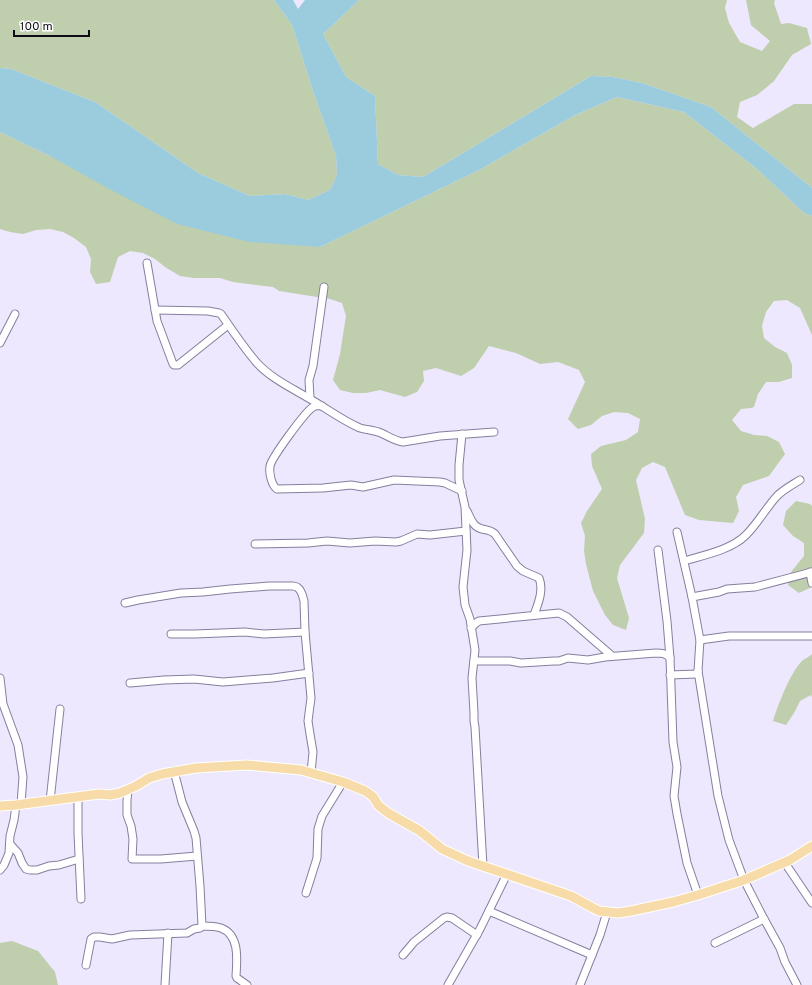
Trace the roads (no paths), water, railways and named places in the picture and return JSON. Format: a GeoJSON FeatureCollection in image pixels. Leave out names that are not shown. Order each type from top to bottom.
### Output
{"type":"FeatureCollection","features":[{"type":"Feature","properties":{"kind":"main road"},"geometry":{"type":"LineString","coordinates":[[0,806],[99,794],[110,795],[128,790],[150,778],[162,774],[196,768],[247,765],[301,770],[359,788],[371,795],[380,808],[420,831],[442,849],[468,861],[570,896],[599,911],[618,913],[631,912],[698,895],[744,880],[785,863],[812,846]]}},
{"type":"Feature","properties":{"kind":"street"},"geometry":{"type":"LineString","coordinates":[[146,263],[157,321],[173,364],[176,366],[178,365],[228,324]]}},
{"type":"Feature","properties":{"kind":"street"},"geometry":{"type":"LineString","coordinates":[[310,398],[309,380],[313,366],[324,286]]}},
{"type":"Feature","properties":{"kind":"street"},"geometry":{"type":"LineString","coordinates":[[155,310],[208,311],[221,314],[257,363],[266,371],[288,386],[357,426],[380,432],[401,442],[440,436],[494,432]]}},
{"type":"Feature","properties":{"kind":"street"},"geometry":{"type":"LineString","coordinates":[[0,343],[15,314]]}},
{"type":"Feature","properties":{"kind":"street"},"geometry":{"type":"LineString","coordinates":[[322,406],[312,407],[284,442],[272,460],[270,472],[277,489],[323,488],[351,485],[364,487],[394,480],[440,482],[462,491]]}},
{"type":"Feature","properties":{"kind":"street"},"geometry":{"type":"LineString","coordinates":[[462,434],[459,480],[465,507],[467,550],[463,596],[470,619],[475,650],[472,678],[483,866]]}},
{"type":"Feature","properties":{"kind":"street"},"geometry":{"type":"LineString","coordinates":[[684,561],[735,544],[746,535],[778,495],[800,480]]}},
{"type":"Feature","properties":{"kind":"street"},"geometry":{"type":"LineString","coordinates":[[465,507],[474,525],[492,531],[517,566],[540,578],[540,597],[534,615]]}},
{"type":"Feature","properties":{"kind":"street"},"geometry":{"type":"LineString","coordinates":[[255,544],[308,543],[327,541],[350,543],[375,541],[396,542],[417,534],[430,535],[466,531]]}},
{"type":"Feature","properties":{"kind":"street"},"geometry":{"type":"LineString","coordinates":[[677,532],[700,640],[698,671],[718,796],[729,840],[744,880],[780,948],[796,985]]}},
{"type":"Feature","properties":{"kind":"street"},"geometry":{"type":"LineString","coordinates":[[658,550],[670,658],[673,742],[677,767],[674,796],[687,863],[698,895]]}},
{"type":"Feature","properties":{"kind":"street"},"geometry":{"type":"LineString","coordinates":[[692,597],[727,589],[755,587],[811,572],[812,583]]}},
{"type":"Feature","properties":{"kind":"street"},"geometry":{"type":"LineString","coordinates":[[125,603],[181,593],[269,586],[297,587],[300,590],[304,601],[305,632],[311,698],[308,721],[314,752],[311,773]]}},
{"type":"Feature","properties":{"kind":"street"},"geometry":{"type":"LineString","coordinates":[[471,628],[479,621],[559,613],[612,656]]}},
{"type":"Feature","properties":{"kind":"street"},"geometry":{"type":"LineString","coordinates":[[171,634],[245,632],[264,634],[305,632]]}},
{"type":"Feature","properties":{"kind":"street"},"geometry":{"type":"LineString","coordinates":[[700,640],[729,636],[812,636]]}},
{"type":"Feature","properties":{"kind":"street"},"geometry":{"type":"LineString","coordinates":[[474,661],[510,661],[521,663],[559,661],[568,658],[588,660],[612,656],[663,654],[668,655],[670,658]]}},
{"type":"Feature","properties":{"kind":"street"},"geometry":{"type":"LineString","coordinates":[[670,675],[696,674],[698,671]]}},
{"type":"Feature","properties":{"kind":"street"},"geometry":{"type":"LineString","coordinates":[[130,683],[194,679],[223,682],[265,679],[309,673]]}},
{"type":"Feature","properties":{"kind":"street"},"geometry":{"type":"LineString","coordinates":[[0,678],[3,704],[18,745],[23,777],[10,836],[9,854],[0,870]]}},
{"type":"Feature","properties":{"kind":"street"},"geometry":{"type":"LineString","coordinates":[[50,801],[60,709]]}},
{"type":"Feature","properties":{"kind":"street"},"geometry":{"type":"LineString","coordinates":[[174,772],[182,802],[194,831],[200,886],[202,926]]}},
{"type":"Feature","properties":{"kind":"street"},"geometry":{"type":"LineString","coordinates":[[306,893],[317,858],[318,829],[322,816],[342,782]]}},
{"type":"Feature","properties":{"kind":"street"},"geometry":{"type":"LineString","coordinates":[[128,790],[127,815],[131,826],[133,839],[132,858],[160,859],[197,856]]}},
{"type":"Feature","properties":{"kind":"street"},"geometry":{"type":"LineString","coordinates":[[78,797],[81,899]]}},
{"type":"Feature","properties":{"kind":"street"},"geometry":{"type":"LineString","coordinates":[[10,844],[18,853],[26,869],[30,870],[37,870],[79,860]]}},
{"type":"Feature","properties":{"kind":"street"},"geometry":{"type":"LineString","coordinates":[[785,863],[812,903]]}},
{"type":"Feature","properties":{"kind":"street"},"geometry":{"type":"LineString","coordinates":[[448,985],[477,934],[507,874]]}},
{"type":"Feature","properties":{"kind":"street"},"geometry":{"type":"LineString","coordinates":[[489,911],[592,955]]}},
{"type":"Feature","properties":{"kind":"street"},"geometry":{"type":"LineString","coordinates":[[580,985],[607,912]]}},
{"type":"Feature","properties":{"kind":"street"},"geometry":{"type":"LineString","coordinates":[[403,955],[414,942],[444,918],[452,918],[477,934]]}},
{"type":"Feature","properties":{"kind":"street"},"geometry":{"type":"LineString","coordinates":[[715,944],[764,919]]}},
{"type":"Feature","properties":{"kind":"street"},"geometry":{"type":"LineString","coordinates":[[86,965],[91,939],[94,937],[112,939],[130,935],[189,932],[202,926],[220,928],[225,930],[233,940],[237,957],[236,976],[239,981],[247,985]]}},
{"type":"Feature","properties":{"kind":"street"},"geometry":{"type":"LineString","coordinates":[[165,985],[168,933]]}},
{"type":"Feature","properties":{"kind":"water"},"geometry":{"type":"Polygon","coordinates":[[[274,0],[293,0],[298,9],[305,0],[359,0],[323,34],[346,77],[375,96],[378,164],[398,175],[423,177],[591,76],[613,77],[642,83],[711,107],[812,188],[812,216],[804,213],[757,169],[684,112],[617,97],[575,115],[481,169],[320,247],[249,242],[177,224],[109,189],[50,156],[0,132],[0,68],[11,69],[95,102],[198,173],[250,196],[285,194],[308,200],[330,190],[337,175],[336,156],[292,25],[274,0]]]}}]}
